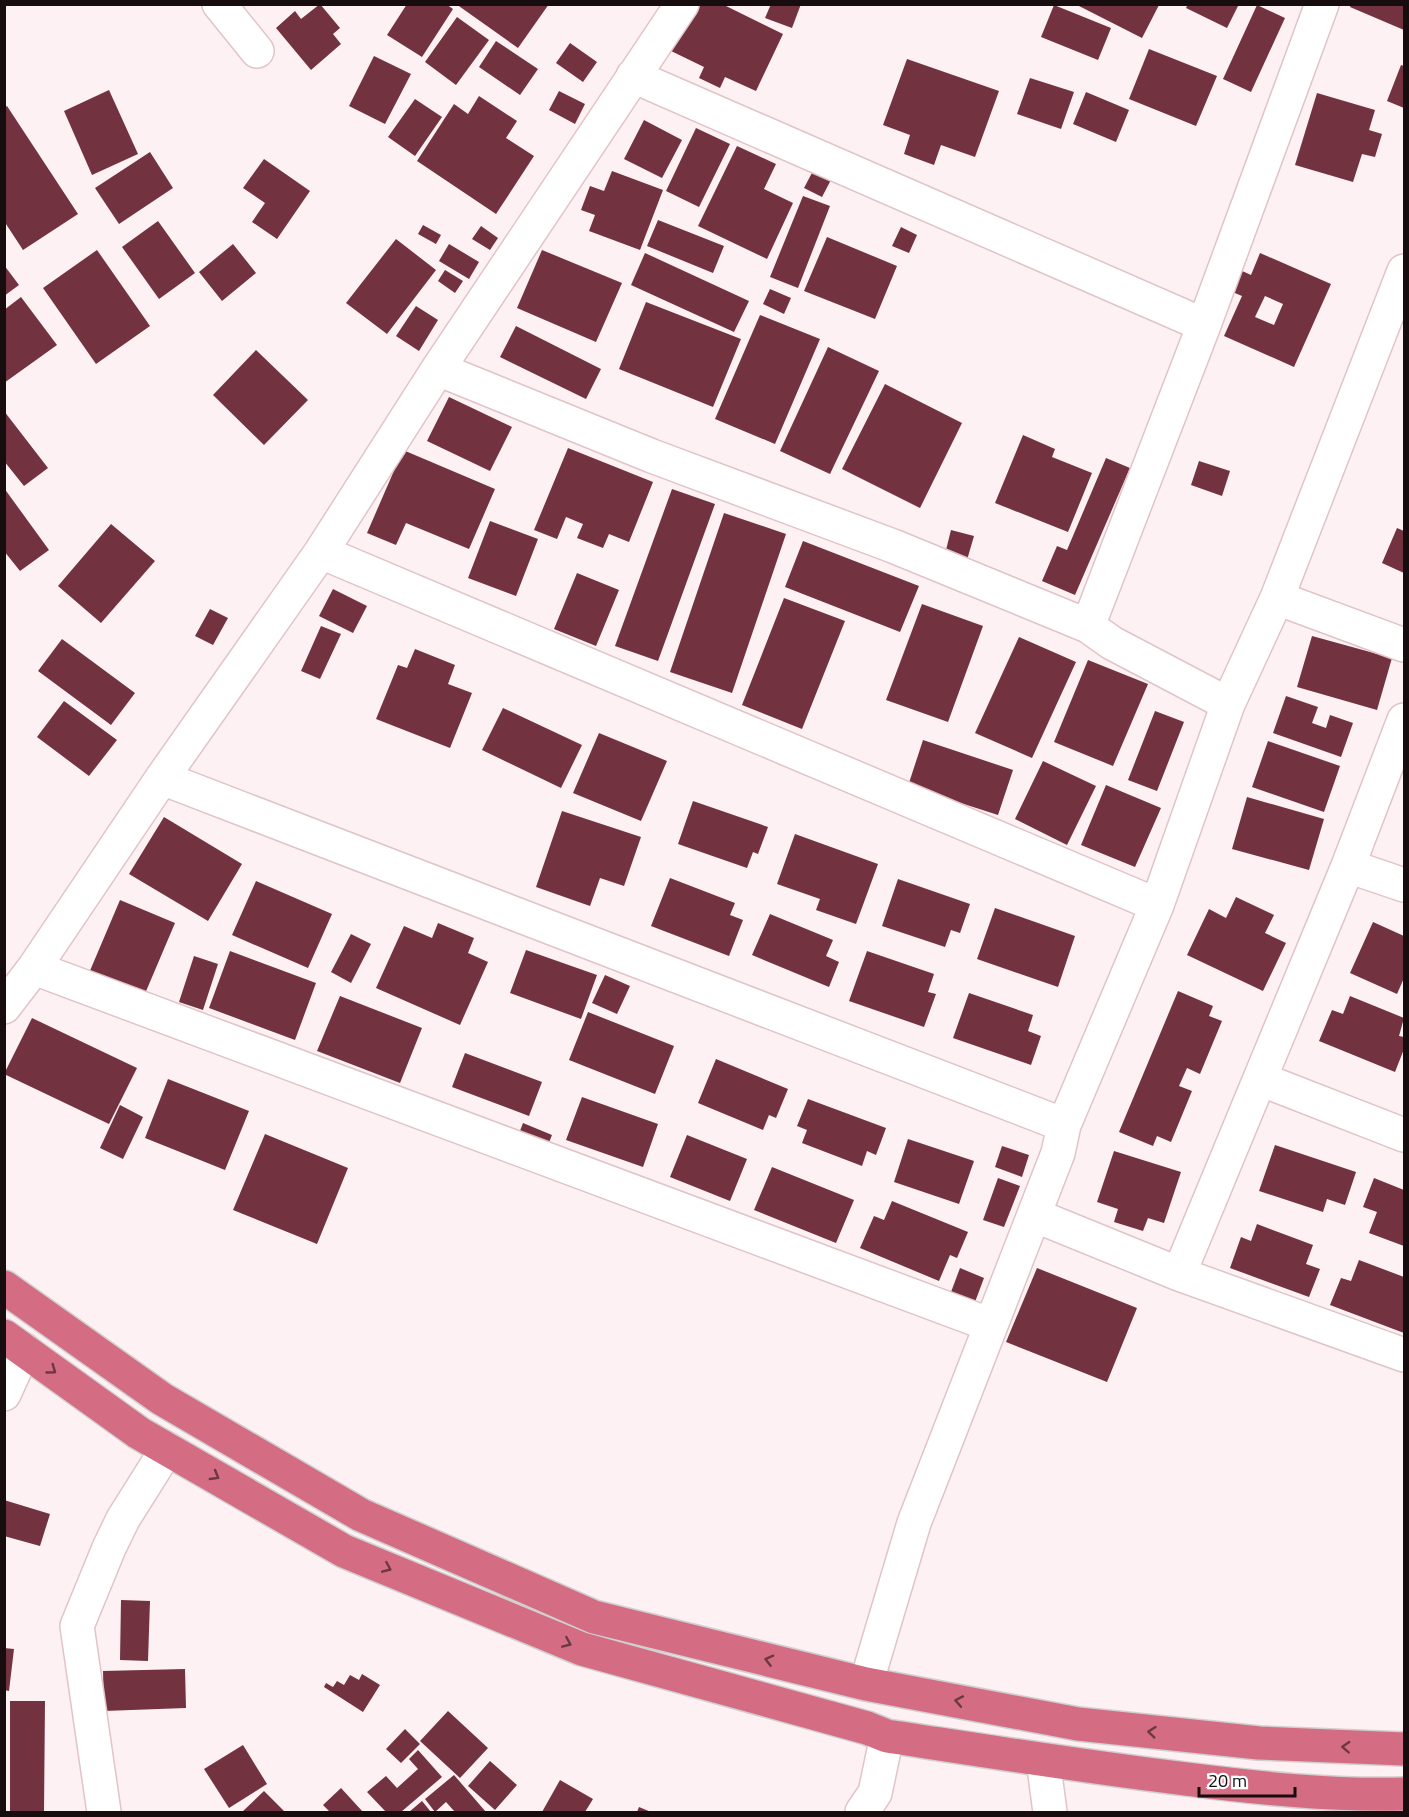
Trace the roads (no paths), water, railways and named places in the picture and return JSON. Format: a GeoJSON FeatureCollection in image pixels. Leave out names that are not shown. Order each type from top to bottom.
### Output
{"type":"FeatureCollection","features":[{"type":"Feature","properties":{"kind":"highway"},"geometry":{"type":"LineString","coordinates":[[4,1287],[162,1399],[361,1515],[594,1617],[866,1684],[1078,1724],[1259,1743],[1404,1749]]}},
{"type":"Feature","properties":{"kind":"highway"},"geometry":{"type":"LineString","coordinates":[[14,1343],[139,1432],[344,1551],[582,1649],[867,1728],[887,1736],[1299,1802],[1404,1794]]}},
{"type":"Feature","properties":{"kind":"street"},"geometry":{"type":"LineString","coordinates":[[219,4],[257,51]]}},
{"type":"Feature","properties":{"kind":"street"},"geometry":{"type":"LineString","coordinates":[[4,1007],[34,968],[162,778],[321,552],[438,369],[682,4]]}},
{"type":"Feature","properties":{"kind":"street"},"geometry":{"type":"LineString","coordinates":[[1088,626],[1204,325],[1322,5]]}},
{"type":"Feature","properties":{"kind":"street"},"geometry":{"type":"LineString","coordinates":[[633,76],[1204,325]]}},
{"type":"Feature","properties":{"kind":"street"},"geometry":{"type":"LineString","coordinates":[[866,1684],[914,1523],[1058,1153],[1064,1125],[1156,905],[1228,704],[1277,598],[1404,271]]}},
{"type":"Feature","properties":{"kind":"street"},"geometry":{"type":"LineString","coordinates":[[438,369],[652,456],[893,546],[1088,626],[1112,643],[1228,704]]}},
{"type":"Feature","properties":{"kind":"street"},"geometry":{"type":"LineString","coordinates":[[321,552],[1156,905]]}},
{"type":"Feature","properties":{"kind":"street"},"geometry":{"type":"LineString","coordinates":[[1277,598],[1404,645]]}},
{"type":"Feature","properties":{"kind":"street"},"geometry":{"type":"LineString","coordinates":[[1179,1274],[1348,866],[1404,720]]}},
{"type":"Feature","properties":{"kind":"street"},"geometry":{"type":"LineString","coordinates":[[162,778],[1064,1125]]}},
{"type":"Feature","properties":{"kind":"street"},"geometry":{"type":"LineString","coordinates":[[1348,866],[1404,885]]}},
{"type":"Feature","properties":{"kind":"street"},"geometry":{"type":"LineString","coordinates":[[34,968],[991,1324]]}},
{"type":"Feature","properties":{"kind":"street"},"geometry":{"type":"LineString","coordinates":[[1260,1079],[1404,1135]]}},
{"type":"Feature","properties":{"kind":"street"},"geometry":{"type":"LineString","coordinates":[[1034,1215],[1179,1274],[1404,1355]]}},
{"type":"Feature","properties":{"kind":"street"},"geometry":{"type":"LineString","coordinates":[[4,1394],[14,1343]]}},
{"type":"Feature","properties":{"kind":"street"},"geometry":{"type":"LineString","coordinates":[[104,1812],[77,1626],[123,1519],[167,1449]]}},
{"type":"Feature","properties":{"kind":"street"},"geometry":{"type":"LineString","coordinates":[[862,1812],[875,1793],[887,1736]]}},
{"type":"Feature","properties":{"kind":"street"},"geometry":{"type":"LineString","coordinates":[[1043,1760],[1050,1812]]}}]}
